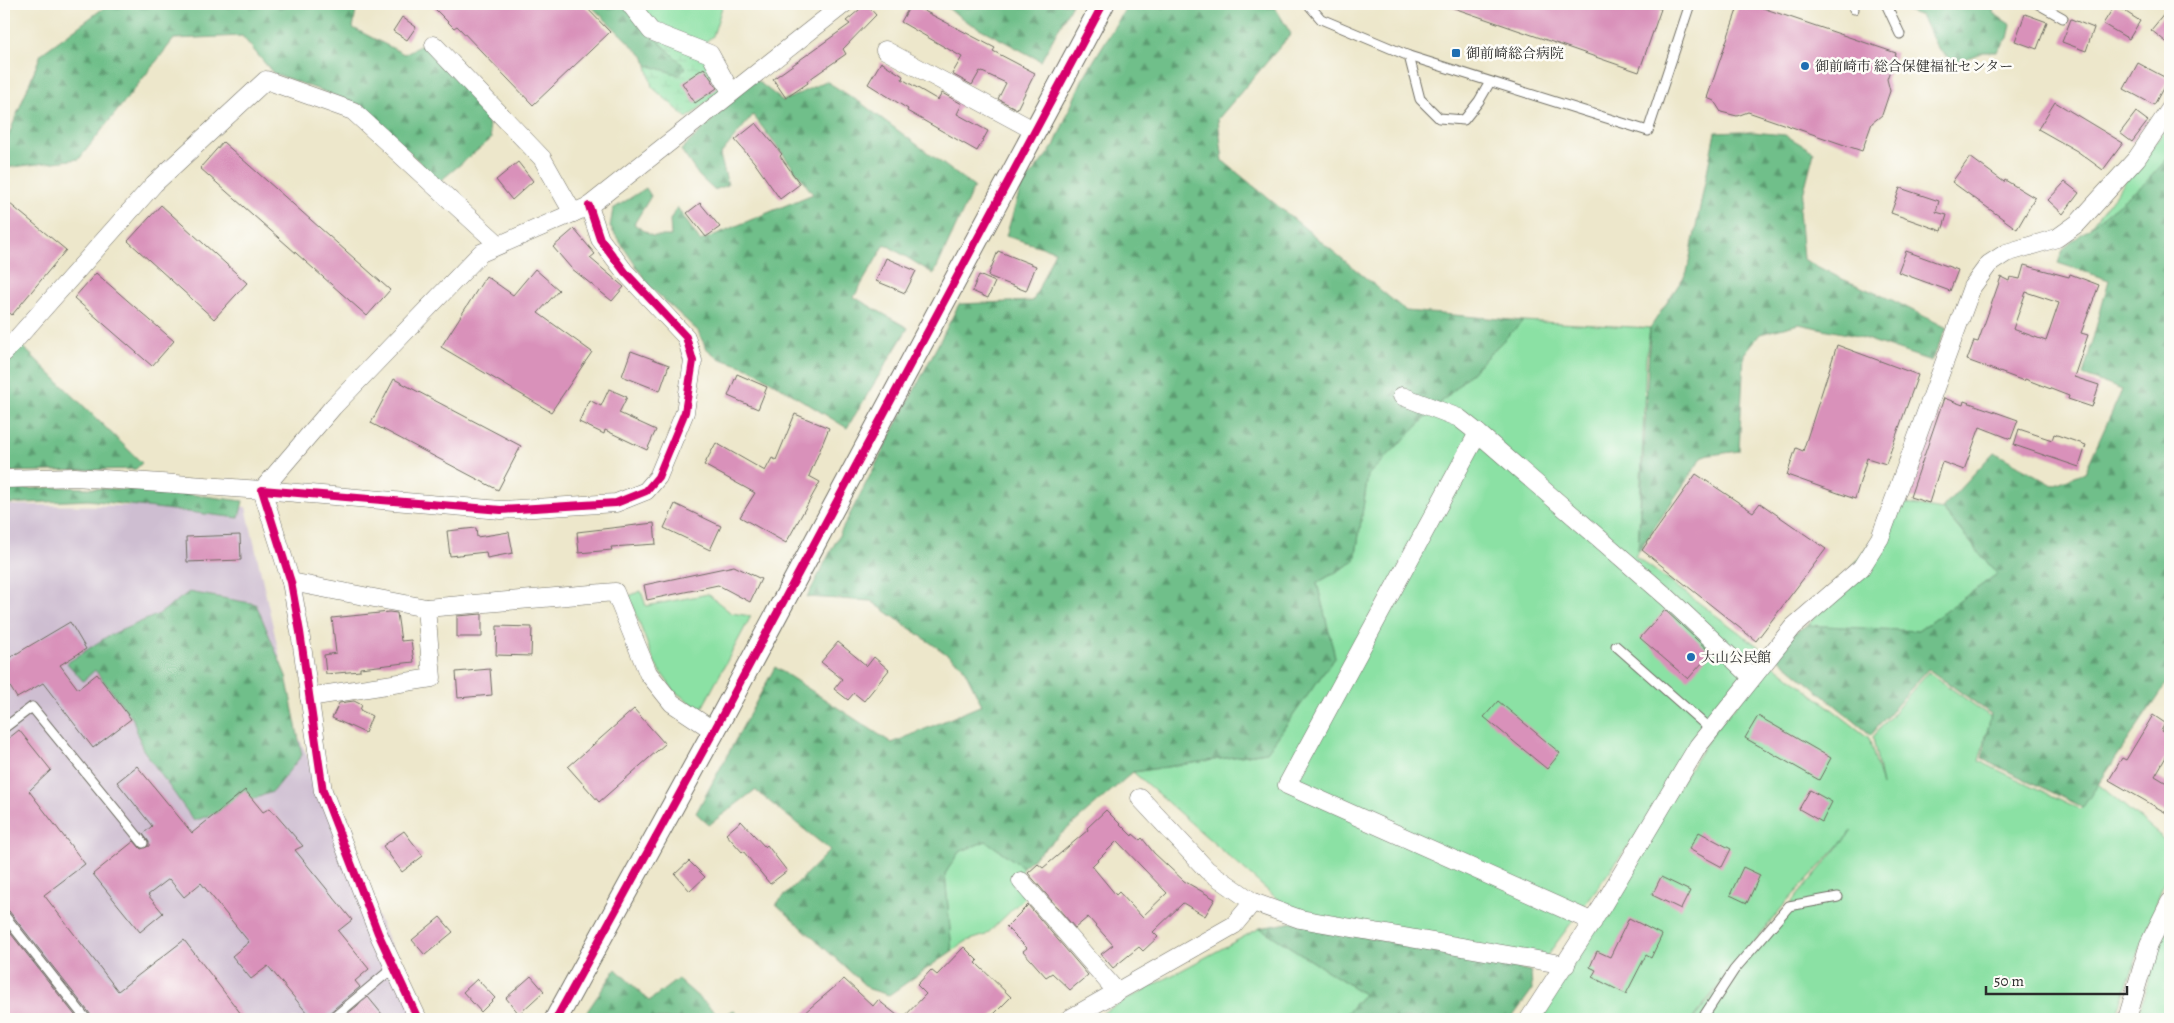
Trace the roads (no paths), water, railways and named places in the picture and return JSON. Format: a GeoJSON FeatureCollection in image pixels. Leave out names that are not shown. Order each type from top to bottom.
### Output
{"type":"FeatureCollection","features":[{"type":"Feature","properties":{"kind":"street"},"geometry":{"type":"LineString","coordinates":[[630,4],[651,31],[710,54],[731,92]]}},
{"type":"Feature","properties":{"kind":"street"},"geometry":{"type":"LineString","coordinates":[[262,490],[333,407],[481,253],[498,244],[581,210],[844,4]]}},
{"type":"Feature","properties":{"kind":"street"},"geometry":{"type":"LineString","coordinates":[[556,1019],[714,731],[1103,4]]}},
{"type":"Feature","properties":{"kind":"street"},"geometry":{"type":"LineString","coordinates":[[4,479],[75,476],[501,510],[616,503],[646,491],[658,477],[685,412],[693,361],[686,337],[625,272],[542,158],[434,45]]}},
{"type":"Feature","properties":{"kind":"street"},"geometry":{"type":"LineString","coordinates":[[885,50],[1036,131]]}},
{"type":"Feature","properties":{"kind":"street"},"geometry":{"type":"LineString","coordinates":[[4,352],[154,184],[266,80],[353,111],[498,244]]}},
{"type":"Feature","properties":{"kind":"street"},"geometry":{"type":"LineString","coordinates":[[1529,1019],[1593,922],[1698,746],[1793,627],[1861,568],[1880,538],[1972,287],[1989,264],[2006,253],[2057,238],[2078,223],[2137,158],[2170,109]]}},
{"type":"Feature","properties":{"kind":"street"},"geometry":{"type":"LineString","coordinates":[[1402,396],[1459,418],[1478,433],[1668,598],[1752,677]]}},
{"type":"Feature","properties":{"kind":"street"},"geometry":{"type":"LineString","coordinates":[[1478,433],[1287,785],[1593,922]]}},
{"type":"Feature","properties":{"kind":"street"},"geometry":{"type":"LineString","coordinates":[[262,490],[291,582],[323,792],[378,933],[418,1019]]}},
{"type":"Feature","properties":{"kind":"street"},"geometry":{"type":"LineString","coordinates":[[291,582],[426,608],[615,592],[648,674],[672,704],[714,731]]}},
{"type":"Feature","properties":{"kind":"street"},"geometry":{"type":"LineString","coordinates":[[309,697],[432,678],[426,608]]}},
{"type":"Feature","properties":{"kind":"street"},"geometry":{"type":"LineString","coordinates":[[1140,798],[1207,870],[1253,902],[1300,919],[1566,965]]}},
{"type":"Feature","properties":{"kind":"street"},"geometry":{"type":"LineString","coordinates":[[1021,881],[1117,992]]}},
{"type":"Feature","properties":{"kind":"street"},"geometry":{"type":"LineString","coordinates":[[1069,1019],[1234,925],[1253,902]]}},
{"type":"Feature","properties":{"kind":"street"},"geometry":{"type":"LineString","coordinates":[[2127,1019],[2150,944],[2170,902]]}},
{"type":"Feature","properties":{"kind":"lane"},"geometry":{"type":"LineString","coordinates":[[1308,4],[1321,19],[1409,56],[1648,131],[1690,4]]}},
{"type":"Feature","properties":{"kind":"lane"},"geometry":{"type":"LineString","coordinates":[[1886,4],[1900,34]]}},
{"type":"Feature","properties":{"kind":"lane"},"geometry":{"type":"LineString","coordinates":[[2038,4],[2063,18]]}},
{"type":"Feature","properties":{"kind":"lane"},"geometry":{"type":"LineString","coordinates":[[1409,56],[1420,99],[1440,118],[1464,120],[1479,102],[1490,82]]}},
{"type":"Feature","properties":{"kind":"lane"},"geometry":{"type":"LineString","coordinates":[[1616,646],[1710,730]]}},
{"type":"Feature","properties":{"kind":"lane"},"geometry":{"type":"LineString","coordinates":[[4,728],[32,707],[143,843]]}},
{"type":"Feature","properties":{"kind":"lane"},"geometry":{"type":"LineString","coordinates":[[1702,1019],[1734,970],[1789,906],[1838,897]]}},
{"type":"Feature","properties":{"kind":"lane"},"geometry":{"type":"LineString","coordinates":[[4,915],[86,1019]]}},
{"type":"Feature","properties":{"kind":"lane"},"geometry":{"type":"LineString","coordinates":[[332,1019],[394,967]]}},
{"type":"Feature","properties":{"kind":"place","name":"御前崎総合病院"},"geometry":{"type":"Point","coordinates":[1456,53]}},
{"type":"Feature","properties":{"kind":"place","name":"御前崎市 総合保健福祉センター"},"geometry":{"type":"Point","coordinates":[1805,66]}},
{"type":"Feature","properties":{"kind":"place","name":"大山公民館"},"geometry":{"type":"Point","coordinates":[1691,657]}}]}
